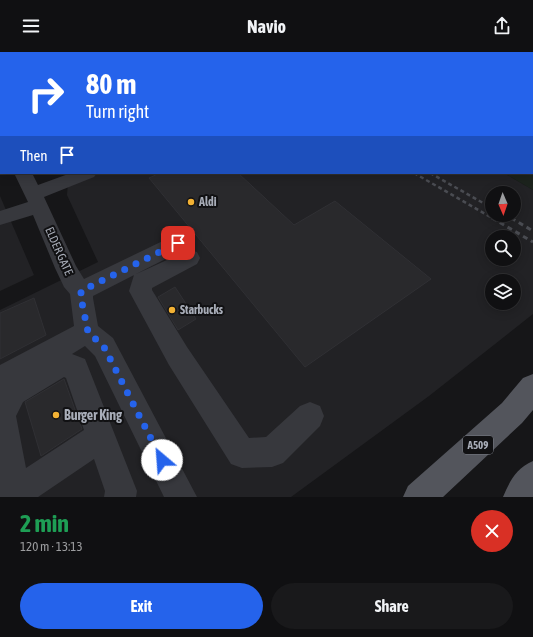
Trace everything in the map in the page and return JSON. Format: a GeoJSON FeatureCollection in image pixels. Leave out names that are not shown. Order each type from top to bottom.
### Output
{"type":"FeatureCollection","features":[{"type":"Feature","properties":{"kind":"main road","name":"A509"},"geometry":{"type":"LineString","coordinates":[[419,497],[512,413],[533,388]]}},
{"type":"Feature","properties":{"kind":"main road"},"geometry":{"type":"LineString","coordinates":[[519,497],[533,477]]}},
{"type":"Feature","properties":{"kind":"street","name":"ELDER GATE"},"geometry":{"type":"LineString","coordinates":[[24,174],[37,200],[66,268],[72,280],[81,291],[88,332]]}},
{"type":"Feature","properties":{"kind":"street"},"geometry":{"type":"LineString","coordinates":[[0,218],[86,174]]}},
{"type":"Feature","properties":{"kind":"street"},"geometry":{"type":"LineString","coordinates":[[81,291],[184,250],[142,282],[140,291],[178,356],[242,453],[272,452],[310,416]]}},
{"type":"Feature","properties":{"kind":"street"},"geometry":{"type":"LineString","coordinates":[[0,379],[88,332],[104,347],[181,497]]}},
{"type":"Feature","properties":{"kind":"street"},"geometry":{"type":"LineString","coordinates":[[15,494],[25,472],[10,414],[15,398],[64,370],[71,373],[89,419],[100,431],[121,491],[120,497]]}},
{"type":"Feature","properties":{"kind":"street"},"geometry":{"type":"LineString","coordinates":[[15,494],[100,431]]}},
{"type":"Feature","properties":{"kind":"shaded area"},"geometry":{"type":"Polygon","coordinates":[[[69,174],[506,174],[533,190],[533,314],[429,396],[291,497],[0,497],[0,310],[98,262],[67,195],[69,174]]]}},
{"type":"Feature","properties":{"kind":"shaded area"},"geometry":{"type":"Polygon","coordinates":[[[506,174],[533,174],[533,190],[506,174]]]}},
{"type":"Feature","properties":{"kind":"shaded area"},"geometry":{"type":"Polygon","coordinates":[[[0,196],[34,275],[0,291],[0,196]]]}},
{"type":"Feature","properties":{"kind":"building"},"geometry":{"type":"Polygon","coordinates":[[[158,174],[239,174],[294,225],[335,201],[431,279],[305,367],[149,178],[158,174]]]}},
{"type":"Feature","properties":{"kind":"building","name":"Starbucks"},"geometry":{"type":"Polygon","coordinates":[[[175,287],[196,319],[178,330],[158,297],[175,287]]]}},
{"type":"Feature","properties":{"kind":"building"},"geometry":{"type":"Polygon","coordinates":[[[34,298],[46,335],[0,359],[0,313],[34,298]]]}},
{"type":"Feature","properties":{"kind":"building","name":"Burger King"},"geometry":{"type":"Polygon","coordinates":[[[64,379],[82,429],[41,456],[25,402],[64,379]]]}},
{"type":"Feature","properties":{"kind":"railway"},"geometry":{"type":"LineString","coordinates":[[416,174],[485,214]]}},
{"type":"Feature","properties":{"kind":"railway"},"geometry":{"type":"LineString","coordinates":[[432,174],[485,204]]}},
{"type":"Feature","properties":{"kind":"railway"},"geometry":{"type":"LineString","coordinates":[[499,222],[533,242]]}},
{"type":"Feature","properties":{"kind":"railway"},"geometry":{"type":"LineString","coordinates":[[518,222],[533,231]]}},
{"type":"Feature","properties":{"kind":"place","name":"Aldi"},"geometry":{"type":"Point","coordinates":[191,202]}},
{"type":"Feature","properties":{"kind":"place","name":"Starbucks"},"geometry":{"type":"Point","coordinates":[172,310]}},
{"type":"Feature","properties":{"kind":"place","name":"Burger King"},"geometry":{"type":"Point","coordinates":[56,415]}},
{"type":"Feature","properties":{"kind":"route"},"geometry":{"type":"LineString","coordinates":[[162,460],[104,347],[88,332],[81,291],[132,264],[178,243]]}}]}
